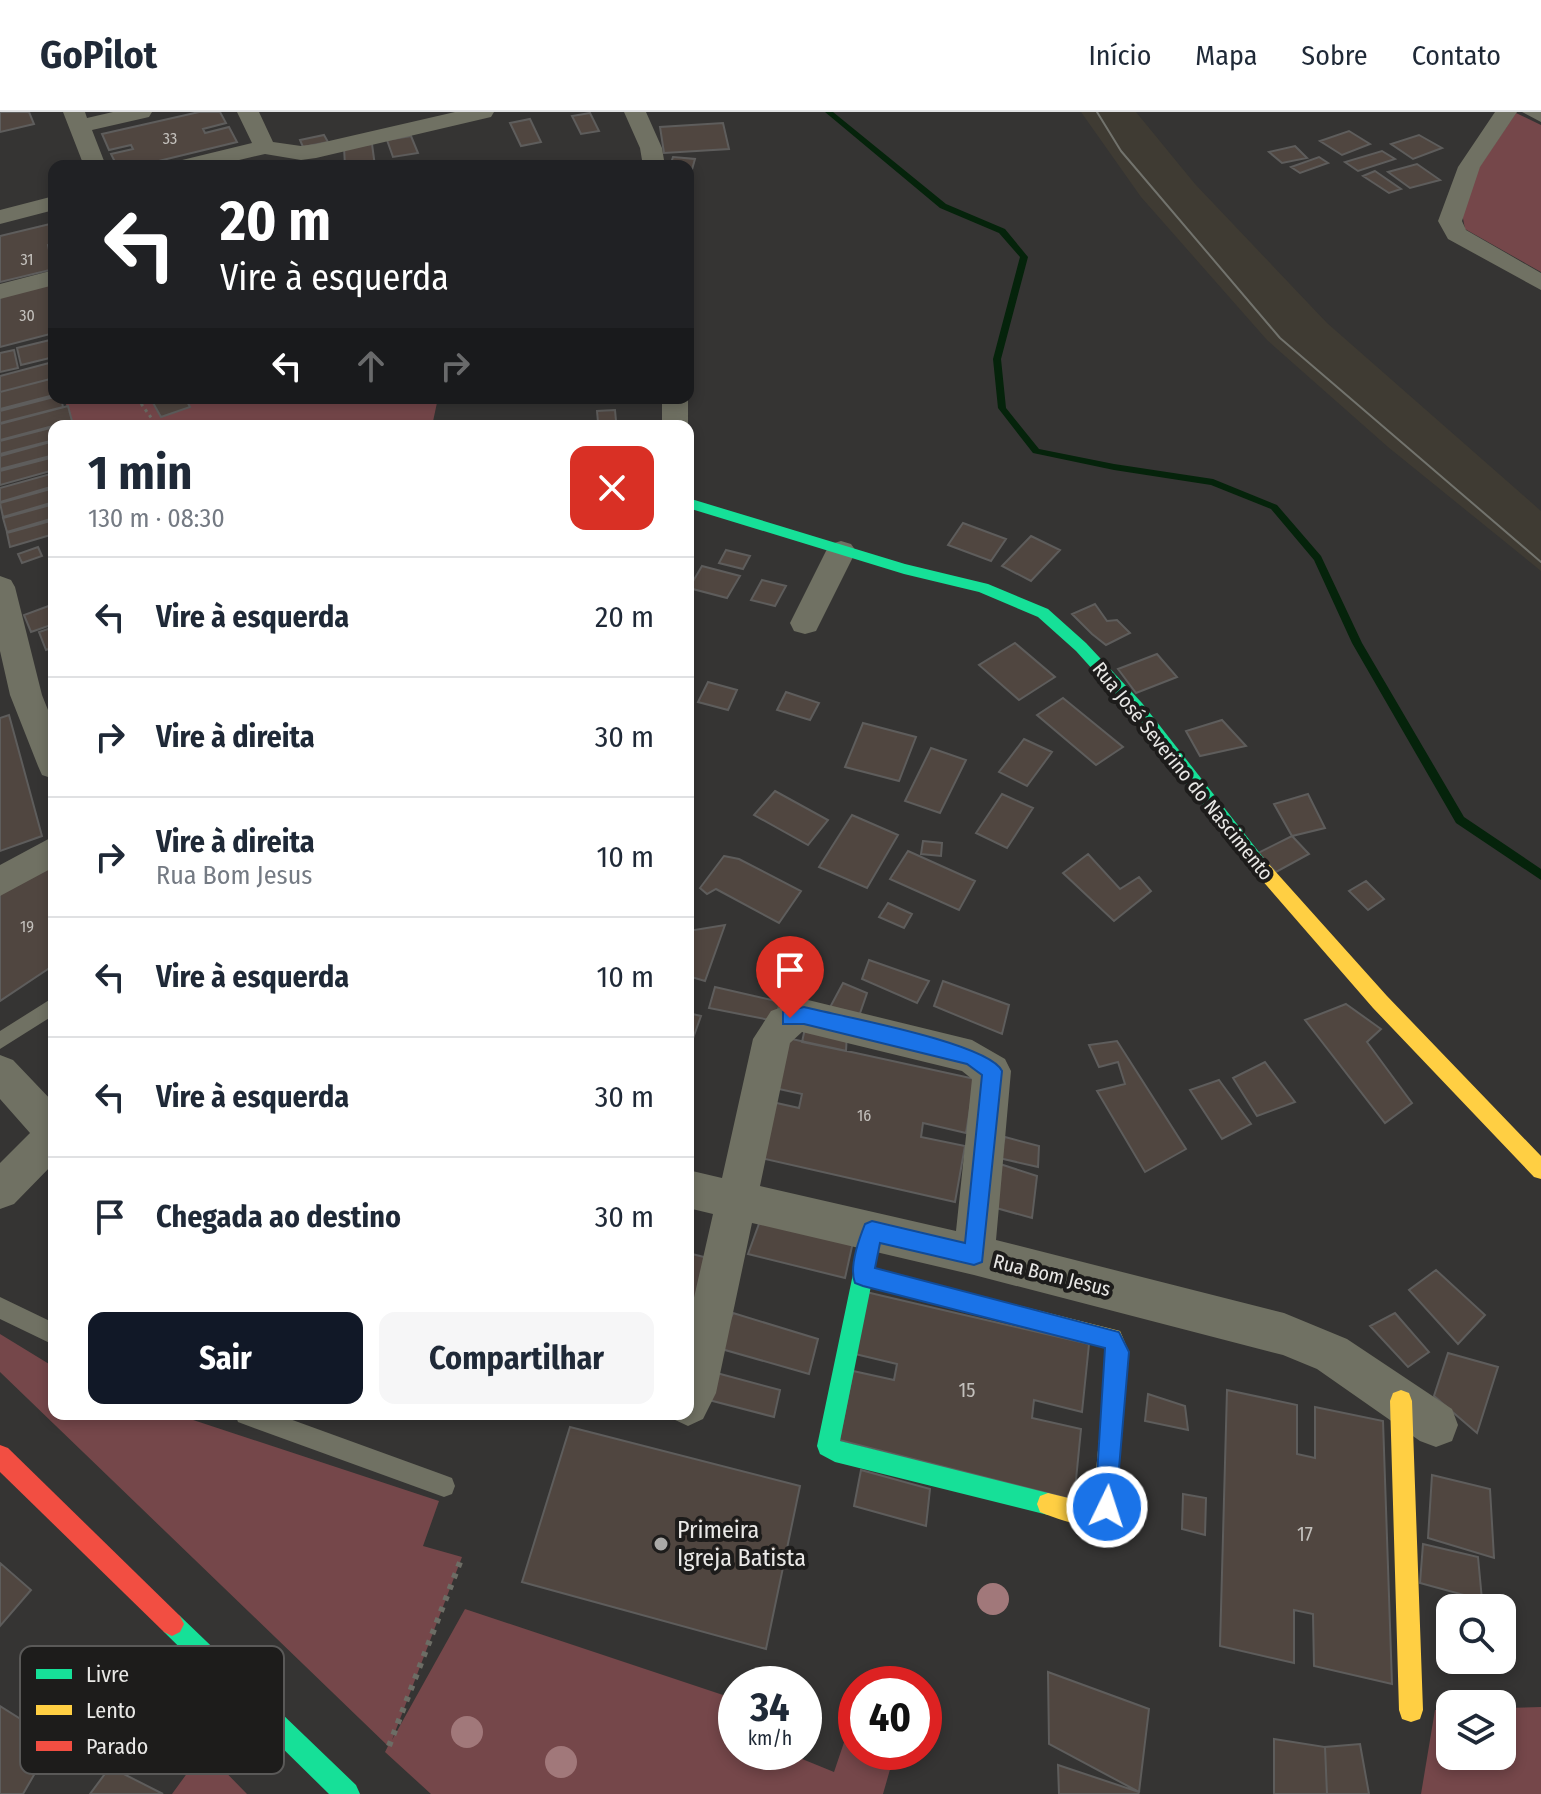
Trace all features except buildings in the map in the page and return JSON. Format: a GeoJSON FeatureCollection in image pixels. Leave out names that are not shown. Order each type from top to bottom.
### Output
{"type":"FeatureCollection","features":[{"type":"Feature","properties":{"kind":"street"},"geometry":{"type":"LineString","coordinates":[[93,160],[77,119],[141,112]]}},
{"type":"Feature","properties":{"kind":"street"},"geometry":{"type":"LineString","coordinates":[[248,112],[265,147]]}},
{"type":"Feature","properties":{"kind":"street"},"geometry":{"type":"LineString","coordinates":[[211,160],[265,147],[301,153],[316,151],[483,112]]}},
{"type":"Feature","properties":{"kind":"street"},"geometry":{"type":"LineString","coordinates":[[635,112],[653,160]]}},
{"type":"Feature","properties":{"kind":"street"},"geometry":{"type":"LineString","coordinates":[[1506,112],[1469,167],[1450,221],[1456,234],[1541,283]]}},
{"type":"Feature","properties":{"kind":"street"},"geometry":{"type":"LineString","coordinates":[[1533,112],[1541,116]]}},
{"type":"Feature","properties":{"kind":"street"},"geometry":{"type":"LineString","coordinates":[[0,217],[48,205]]}},
{"type":"Feature","properties":{"kind":"street"},"geometry":{"type":"LineString","coordinates":[[0,292],[48,279]]}},
{"type":"Feature","properties":{"kind":"street","name":"Rua José Severino do Nascimento"},"geometry":{"type":"LineString","coordinates":[[694,505],[841,551],[1011,597],[1043,613],[1081,647],[1136,707],[1265,872],[1380,1002],[1541,1170]]}},
{"type":"Feature","properties":{"kind":"street"},"geometry":{"type":"LineString","coordinates":[[805,623],[841,551]]}},
{"type":"Feature","properties":{"kind":"street"},"geometry":{"type":"LineString","coordinates":[[0,587],[11,684],[48,755]]}},
{"type":"Feature","properties":{"kind":"street"},"geometry":{"type":"LineString","coordinates":[[0,882],[48,854]]}},
{"type":"Feature","properties":{"kind":"street"},"geometry":{"type":"LineString","coordinates":[[694,1393],[734,1199],[772,1039],[778,1026],[790,1018],[804,1015],[972,1057],[992,1071],[974,1255]]}},
{"type":"Feature","properties":{"kind":"street"},"geometry":{"type":"LineString","coordinates":[[0,1072],[48,1150],[0,1190]]}},
{"type":"Feature","properties":{"kind":"street","name":"Rua Bom Jesus"},"geometry":{"type":"LineString","coordinates":[[694,1190],[974,1255],[1284,1334],[1332,1354],[1436,1425]]}},
{"type":"Feature","properties":{"kind":"street"},"geometry":{"type":"LineString","coordinates":[[863,1276],[1112,1339],[1118,1352],[1104,1513],[1094,1516],[835,1451],[828,1446],[827,1438],[872,1231]]}},
{"type":"Feature","properties":{"kind":"street"},"geometry":{"type":"LineString","coordinates":[[1401,1401],[1411,1710]]}},
{"type":"Feature","properties":{"kind":"street"},"geometry":{"type":"LineString","coordinates":[[0,1456],[195,1646]]}},
{"type":"Feature","properties":{"kind":"street"},"geometry":{"type":"LineString","coordinates":[[284,1733],[347,1794]]}},
{"type":"Feature","properties":{"kind":"lane"},"geometry":{"type":"LineString","coordinates":[[0,1041],[48,1009]]}},
{"type":"Feature","properties":{"kind":"lane"},"geometry":{"type":"LineString","coordinates":[[0,1308],[48,1331]]}},
{"type":"Feature","properties":{"kind":"lane"},"geometry":{"type":"LineString","coordinates":[[262,1420],[444,1486]]}},
{"type":"Feature","properties":{"kind":"path"},"geometry":{"type":"LineString","coordinates":[[389,1746],[462,1557]]}},
{"type":"Feature","properties":{"kind":"shaded area"},"geometry":{"type":"Polygon","coordinates":[[[1081,112],[1136,112],[1195,184],[1327,323],[1541,511],[1541,571],[1388,447],[1267,340],[1141,197],[1081,112]]]}},
{"type":"Feature","properties":{"kind":"shaded area"},"geometry":{"type":"Polygon","coordinates":[[[1516,113],[1541,125],[1541,272],[1465,229],[1459,197],[1516,113]]]}},
{"type":"Feature","properties":{"kind":"shaded area"},"geometry":{"type":"Polygon","coordinates":[[[66,404],[437,404],[433,420],[71,420],[66,404]]]}},
{"type":"Feature","properties":{"kind":"shaded area"},"geometry":{"type":"Polygon","coordinates":[[[0,1334],[48,1363],[48,1418],[0,1372],[0,1334]]]}},
{"type":"Feature","properties":{"kind":"shaded area"},"geometry":{"type":"Polygon","coordinates":[[[50,1420],[193,1420],[439,1501],[423,1546],[462,1557],[392,1740],[465,1609],[718,1693],[718,1770],[822,1770],[822,1767],[834,1772],[838,1760],[838,1770],[890,1770],[883,1794],[431,1794],[385,1752],[388,1746],[50,1420]]]}},
{"type":"Feature","properties":{"kind":"shaded area"},"geometry":{"type":"Polygon","coordinates":[[[1541,1707],[1541,1794],[1421,1794],[1435,1710],[1436,1770],[1516,1770],[1516,1708],[1541,1707]]]}},
{"type":"Feature","properties":{"kind":"shaded area"},"geometry":{"type":"Polygon","coordinates":[[[187,1774],[227,1774],[247,1794],[172,1794],[187,1774]]]}},
{"type":"Feature","properties":{"kind":"waterway"},"geometry":{"type":"LineString","coordinates":[[829,112],[943,206],[1002,231],[1024,257],[997,359],[1002,408],[1036,451],[1213,482],[1274,507],[1318,558],[1357,643],[1460,820],[1541,875]]}},
{"type":"Feature","properties":{"kind":"tram line"},"geometry":{"type":"LineString","coordinates":[[1097,112],[1121,151],[1280,338],[1541,562]]}},
{"type":"Feature","properties":{"kind":"traffic: fast"},"geometry":{"type":"LineString","coordinates":[[694,505],[904,569],[983,588],[1043,613],[1081,647],[1136,707],[1260,866]]}},
{"type":"Feature","properties":{"kind":"traffic: fast"},"geometry":{"type":"LineString","coordinates":[[872,1231],[828,1446],[835,1451],[1048,1504]]}},
{"type":"Feature","properties":{"kind":"traffic: fast"},"geometry":{"type":"LineString","coordinates":[[172,1624],[195,1646]]}},
{"type":"Feature","properties":{"kind":"traffic: fast"},"geometry":{"type":"LineString","coordinates":[[284,1733],[347,1794]]}},
{"type":"Feature","properties":{"kind":"traffic: slow"},"geometry":{"type":"LineString","coordinates":[[1260,866],[1380,1002],[1541,1170]]}},
{"type":"Feature","properties":{"kind":"traffic: slow"},"geometry":{"type":"LineString","coordinates":[[863,1276],[1112,1339],[1118,1352],[1104,1513],[1094,1516],[1048,1504]]}},
{"type":"Feature","properties":{"kind":"traffic: slow"},"geometry":{"type":"LineString","coordinates":[[1401,1401],[1411,1710]]}},
{"type":"Feature","properties":{"kind":"traffic: jam"},"geometry":{"type":"LineString","coordinates":[[0,1456],[172,1624]]}},
{"type":"Feature","properties":{"kind":"place","name":"Primeira Igreja Batista"},"geometry":{"type":"Point","coordinates":[661,1544]}},
{"type":"Feature","properties":{"kind":"route"},"geometry":{"type":"LineString","coordinates":[[790,1018],[804,1015],[972,1057],[984,1062],[992,1071],[994,1085],[974,1255],[872,1231],[863,1276],[1112,1339],[1118,1352],[1107,1507]]}}]}
